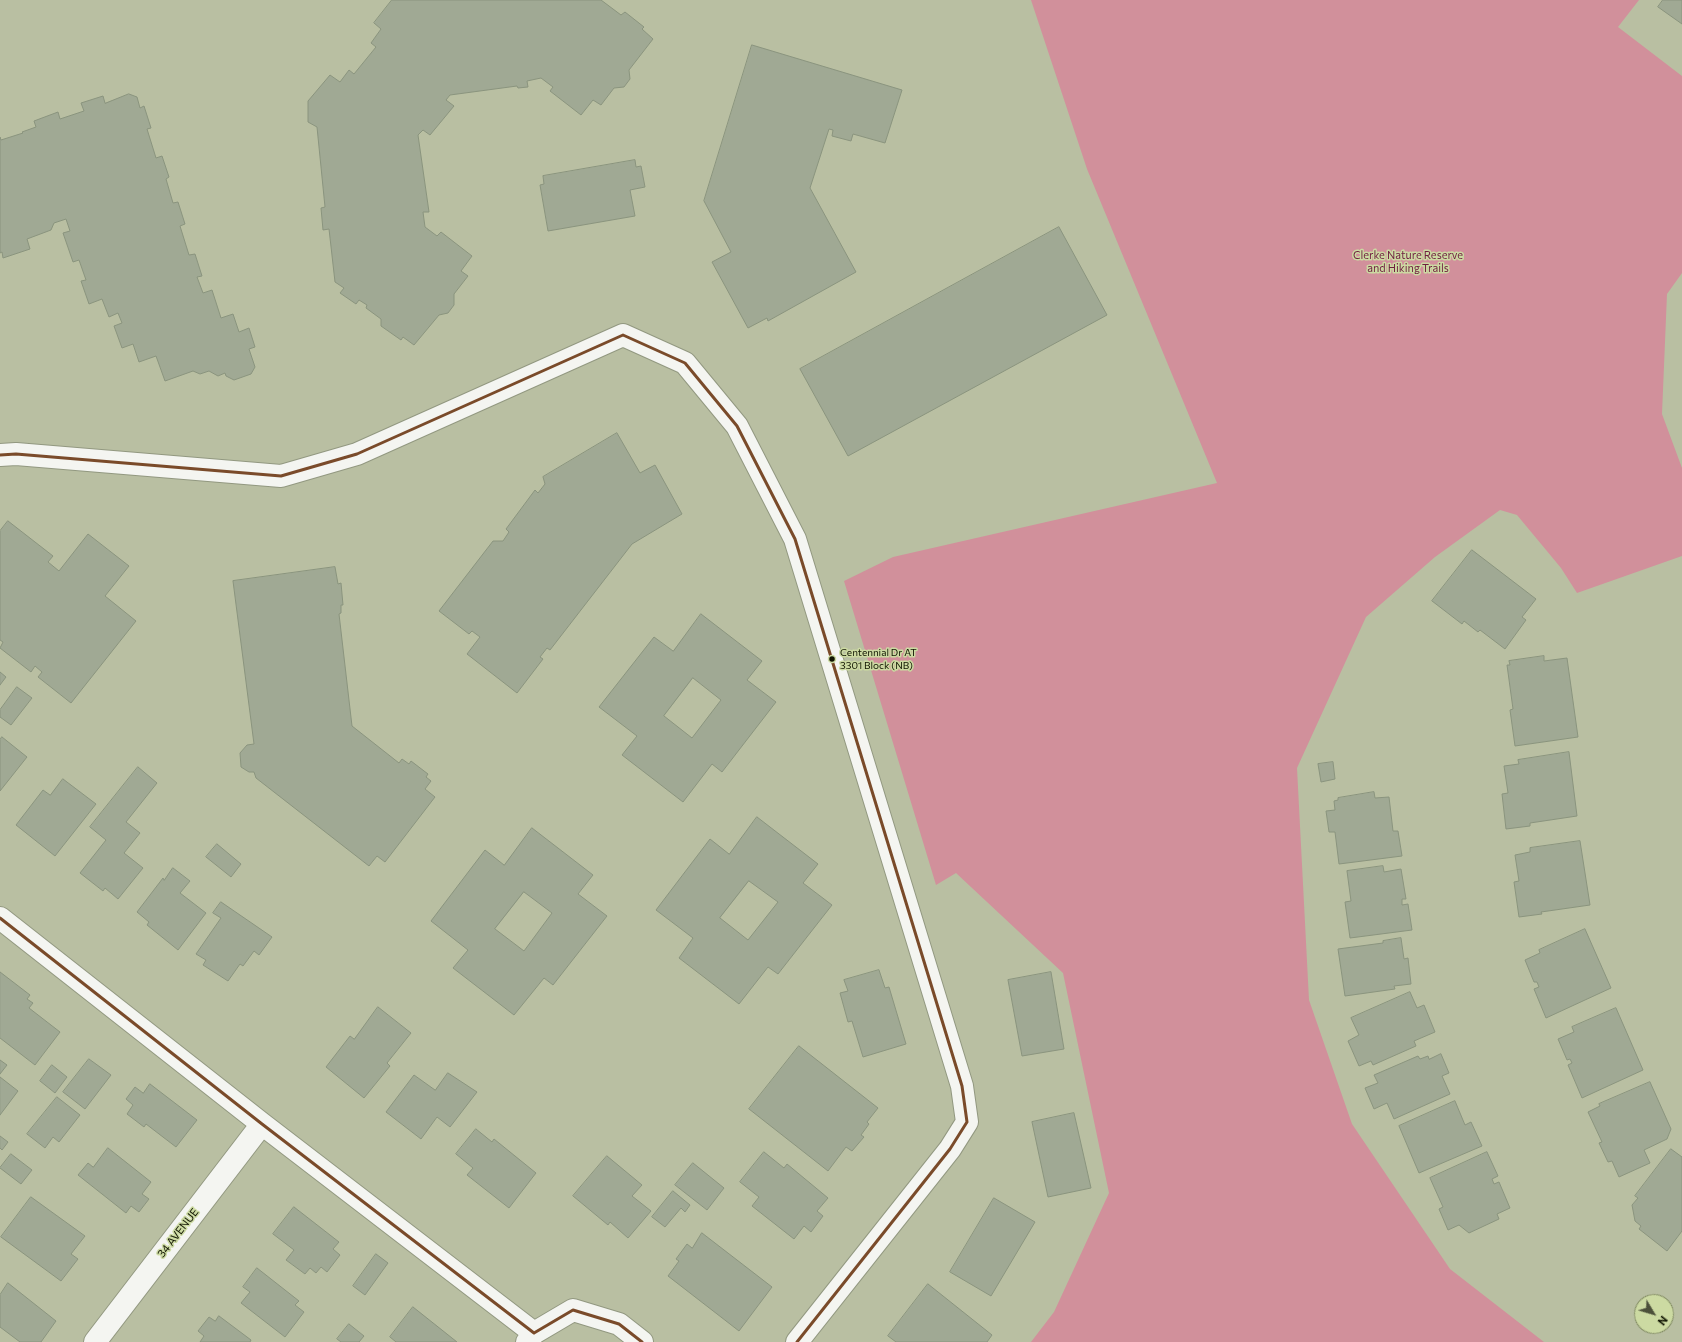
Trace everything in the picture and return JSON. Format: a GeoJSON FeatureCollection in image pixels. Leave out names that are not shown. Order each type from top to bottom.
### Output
{"type":"FeatureCollection","features":[{"type":"Feature","properties":{"kind":"street"},"geometry":{"type":"LineString","coordinates":[[0,455],[16,454],[282,476],[357,454],[623,335],[685,363],[737,426],[795,539],[962,1086],[967,1122],[950,1149],[797,1342]]}},
{"type":"Feature","properties":{"kind":"street"},"geometry":{"type":"LineString","coordinates":[[0,918],[530,1337],[573,1310],[619,1324],[642,1342]]}},
{"type":"Feature","properties":{"kind":"street","name":"34 AVENUE"},"geometry":{"type":"LineString","coordinates":[[95,1342],[262,1124]]}},
{"type":"Feature","properties":{"kind":"green space","name":"Clerke Nature Reserve and Hiking Trails"},"geometry":{"type":"Polygon","coordinates":[[[1031,0],[1639,0],[1618,27],[1682,76],[1682,273],[1667,294],[1662,414],[1682,468],[1682,556],[1577,593],[1561,568],[1517,515],[1500,510],[1435,557],[1366,617],[1297,768],[1309,1000],[1352,1124],[1450,1269],[1544,1342],[1031,1342],[1054,1312],[1109,1193],[1063,973],[956,873],[936,885],[844,581],[893,557],[1217,483],[1087,169],[1031,0]]]}},
{"type":"Feature","properties":{"kind":"building"},"geometry":{"type":"Polygon","coordinates":[[[392,0],[601,0],[621,15],[625,12],[644,27],[642,29],[653,39],[629,70],[630,79],[624,87],[614,88],[601,105],[593,100],[581,115],[550,91],[553,87],[541,78],[527,81],[528,87],[518,88],[517,86],[450,95],[446,100],[454,106],[430,135],[423,130],[418,135],[429,212],[423,212],[425,227],[437,236],[441,232],[472,256],[461,271],[468,276],[454,294],[454,305],[448,313],[439,315],[414,345],[403,337],[401,340],[381,326],[381,319],[366,308],[367,305],[359,300],[356,304],[340,293],[344,288],[335,282],[329,229],[323,230],[321,208],[325,207],[317,127],[308,122],[308,101],[330,75],[340,82],[349,70],[354,74],[376,47],[371,43],[381,29],[374,23],[392,0]]]}},
{"type":"Feature","properties":{"kind":"building"},"geometry":{"type":"Polygon","coordinates":[[[1663,0],[1682,0],[1682,24],[1658,7],[1663,0]]]}},
{"type":"Feature","properties":{"kind":"building"},"geometry":{"type":"Polygon","coordinates":[[[752,45],[902,90],[885,143],[853,134],[851,141],[832,136],[833,130],[829,129],[810,188],[856,272],[768,321],[767,318],[748,328],[712,262],[731,252],[704,201],[752,45]]]}},
{"type":"Feature","properties":{"kind":"building"},"geometry":{"type":"Polygon","coordinates":[[[129,94],[137,97],[140,108],[144,106],[151,128],[147,129],[156,158],[162,156],[169,177],[166,179],[173,203],[178,202],[185,224],[180,226],[189,255],[195,254],[202,276],[197,277],[203,293],[212,290],[221,318],[233,314],[239,332],[249,328],[255,347],[249,349],[255,367],[251,374],[234,380],[226,376],[225,373],[218,376],[209,371],[200,374],[193,371],[165,381],[156,356],[139,362],[133,344],[122,348],[114,326],[122,323],[118,313],[109,317],[102,299],[89,304],[81,281],[86,280],[79,260],[73,262],[63,233],[70,231],[66,219],[54,223],[51,230],[27,239],[30,249],[3,258],[2,252],[0,253],[0,137],[1,140],[23,133],[22,132],[36,127],[34,121],[58,112],[60,119],[84,111],[81,103],[103,96],[105,103],[129,94]]]}},
{"type":"Feature","properties":{"kind":"building"},"geometry":{"type":"Polygon","coordinates":[[[635,160],[636,167],[641,166],[645,187],[630,190],[635,216],[548,231],[540,185],[544,184],[543,176],[635,160]]]}},
{"type":"Feature","properties":{"kind":"building"},"geometry":{"type":"Polygon","coordinates":[[[1059,227],[1107,315],[848,456],[800,369],[1059,227]]]}},
{"type":"Feature","properties":{"kind":"building"},"geometry":{"type":"Polygon","coordinates":[[[617,433],[640,473],[655,465],[682,514],[632,544],[550,650],[547,648],[540,657],[543,659],[517,693],[467,654],[480,637],[472,631],[469,634],[439,611],[493,541],[503,541],[509,532],[506,529],[535,490],[538,493],[545,484],[543,477],[617,433]]]}},
{"type":"Feature","properties":{"kind":"building"},"geometry":{"type":"Polygon","coordinates":[[[8,521],[53,556],[48,562],[59,571],[88,534],[129,566],[105,596],[136,621],[71,703],[38,677],[42,672],[35,666],[31,672],[0,648],[3,642],[0,640],[0,531],[8,521]]]}},
{"type":"Feature","properties":{"kind":"building"},"geometry":{"type":"Polygon","coordinates":[[[1472,550],[1536,599],[1522,617],[1526,620],[1505,649],[1480,630],[1478,632],[1464,621],[1462,624],[1432,601],[1472,550]]]}},
{"type":"Feature","properties":{"kind":"building"},"geometry":{"type":"Polygon","coordinates":[[[335,567],[338,584],[341,583],[343,605],[341,605],[341,613],[339,614],[352,726],[399,763],[402,759],[409,764],[411,761],[428,774],[426,777],[431,781],[425,789],[435,797],[385,862],[377,856],[369,866],[256,778],[254,772],[249,772],[241,767],[240,753],[247,745],[254,744],[233,581],[335,567]]]}},
{"type":"Feature","properties":{"kind":"building"},"geometry":{"type":"Polygon","coordinates":[[[701,614],[762,661],[747,680],[776,702],[722,772],[712,764],[683,802],[622,755],[637,736],[599,707],[654,637],[673,651],[701,614]],[[693,678],[664,716],[692,738],[721,700],[693,678]]]}},
{"type":"Feature","properties":{"kind":"building"},"geometry":{"type":"Polygon","coordinates":[[[1544,656],[1544,661],[1567,658],[1578,737],[1515,746],[1510,710],[1513,709],[1507,665],[1510,665],[1509,661],[1544,656]]]}},
{"type":"Feature","properties":{"kind":"building"},"geometry":{"type":"Polygon","coordinates":[[[0,672],[6,677],[0,685],[0,672]]]}},
{"type":"Feature","properties":{"kind":"building"},"geometry":{"type":"Polygon","coordinates":[[[17,687],[32,698],[11,725],[0,717],[0,710],[17,687]]]}},
{"type":"Feature","properties":{"kind":"building"},"geometry":{"type":"Polygon","coordinates":[[[2,737],[27,757],[0,791],[0,740],[2,737]]]}},
{"type":"Feature","properties":{"kind":"building"},"geometry":{"type":"Polygon","coordinates":[[[1569,752],[1577,816],[1530,823],[1530,826],[1506,829],[1502,794],[1508,793],[1504,766],[1519,764],[1518,760],[1569,752]]]}},
{"type":"Feature","properties":{"kind":"building"},"geometry":{"type":"Polygon","coordinates":[[[1333,762],[1335,779],[1321,782],[1318,764],[1333,762]]]}},
{"type":"Feature","properties":{"kind":"building"},"geometry":{"type":"Polygon","coordinates":[[[138,767],[157,783],[126,822],[140,833],[124,853],[143,868],[118,899],[105,888],[103,891],[80,873],[106,840],[90,827],[138,767]]]}},
{"type":"Feature","properties":{"kind":"building"},"geometry":{"type":"Polygon","coordinates":[[[63,779],[96,804],[55,856],[16,825],[43,790],[50,795],[63,779]]]}},
{"type":"Feature","properties":{"kind":"building"},"geometry":{"type":"Polygon","coordinates":[[[1374,792],[1375,798],[1389,797],[1393,831],[1398,831],[1402,856],[1339,864],[1335,832],[1329,832],[1326,811],[1335,810],[1334,801],[1338,800],[1338,798],[1374,792]]]}},
{"type":"Feature","properties":{"kind":"building"},"geometry":{"type":"Polygon","coordinates":[[[757,817],[818,864],[803,883],[832,905],[778,974],[768,967],[739,1004],[679,958],[693,938],[656,910],[710,839],[729,854],[757,817]],[[749,881],[720,918],[748,940],[778,902],[749,881]]]}},
{"type":"Feature","properties":{"kind":"building"},"geometry":{"type":"Polygon","coordinates":[[[532,828],[593,875],[578,894],[607,916],[553,985],[544,978],[514,1015],[453,968],[468,950],[431,921],[485,850],[504,865],[532,828]],[[524,892],[495,929],[524,951],[552,913],[524,892]]]}},
{"type":"Feature","properties":{"kind":"building"},"geometry":{"type":"Polygon","coordinates":[[[1580,841],[1590,905],[1541,912],[1542,914],[1519,917],[1514,882],[1519,881],[1515,855],[1530,852],[1530,848],[1580,841]]]}},
{"type":"Feature","properties":{"kind":"building"},"geometry":{"type":"Polygon","coordinates":[[[217,844],[241,864],[231,877],[206,857],[217,844]]]}},
{"type":"Feature","properties":{"kind":"building"},"geometry":{"type":"Polygon","coordinates":[[[1383,866],[1384,872],[1401,869],[1406,899],[1402,899],[1402,905],[1408,904],[1412,930],[1350,938],[1345,902],[1351,901],[1347,871],[1383,866]]]}},
{"type":"Feature","properties":{"kind":"building"},"geometry":{"type":"Polygon","coordinates":[[[173,868],[190,881],[180,893],[206,913],[178,950],[147,925],[149,922],[137,912],[163,878],[164,880],[173,868]]]}},
{"type":"Feature","properties":{"kind":"building"},"geometry":{"type":"Polygon","coordinates":[[[221,902],[272,937],[259,955],[254,951],[243,966],[240,964],[228,981],[203,965],[206,960],[196,954],[221,918],[213,913],[221,902]]]}},
{"type":"Feature","properties":{"kind":"building"},"geometry":{"type":"Polygon","coordinates":[[[1585,929],[1611,988],[1546,1018],[1534,989],[1539,987],[1537,982],[1534,982],[1525,960],[1540,953],[1539,950],[1585,929]]]}},
{"type":"Feature","properties":{"kind":"building"},"geometry":{"type":"Polygon","coordinates":[[[1401,938],[1404,959],[1408,958],[1411,984],[1394,986],[1395,989],[1345,996],[1338,949],[1383,943],[1383,941],[1401,938]]]}},
{"type":"Feature","properties":{"kind":"building"},"geometry":{"type":"Polygon","coordinates":[[[879,970],[885,988],[889,987],[906,1044],[863,1057],[852,1021],[848,1022],[840,993],[848,991],[844,980],[879,970]]]}},
{"type":"Feature","properties":{"kind":"building"},"geometry":{"type":"Polygon","coordinates":[[[0,972],[30,995],[27,999],[33,1003],[29,1008],[60,1032],[35,1065],[0,1038],[0,972]]]}},
{"type":"Feature","properties":{"kind":"building"},"geometry":{"type":"Polygon","coordinates":[[[1051,972],[1064,1049],[1022,1056],[1008,980],[1051,972]]]}},
{"type":"Feature","properties":{"kind":"building"},"geometry":{"type":"Polygon","coordinates":[[[1410,992],[1417,1008],[1424,1005],[1435,1032],[1414,1041],[1416,1046],[1373,1065],[1371,1061],[1359,1066],[1348,1041],[1359,1035],[1351,1018],[1410,992]]]}},
{"type":"Feature","properties":{"kind":"building"},"geometry":{"type":"Polygon","coordinates":[[[378,1007],[411,1033],[387,1063],[390,1066],[364,1098],[326,1067],[350,1036],[354,1039],[378,1007]]]}},
{"type":"Feature","properties":{"kind":"building"},"geometry":{"type":"Polygon","coordinates":[[[1616,1008],[1643,1070],[1582,1098],[1568,1065],[1572,1063],[1570,1059],[1567,1060],[1558,1039],[1574,1032],[1572,1027],[1616,1008]]]}},
{"type":"Feature","properties":{"kind":"building"},"geometry":{"type":"Polygon","coordinates":[[[799,1046],[878,1108],[867,1122],[869,1124],[861,1135],[864,1137],[852,1151],[846,1147],[828,1171],[749,1109],[799,1046]]]}},
{"type":"Feature","properties":{"kind":"building"},"geometry":{"type":"Polygon","coordinates":[[[1441,1054],[1449,1073],[1442,1076],[1450,1094],[1394,1119],[1387,1103],[1374,1109],[1365,1088],[1378,1083],[1374,1075],[1418,1056],[1420,1059],[1428,1056],[1429,1059],[1441,1054]]]}},
{"type":"Feature","properties":{"kind":"building"},"geometry":{"type":"Polygon","coordinates":[[[89,1059],[111,1075],[85,1109],[63,1092],[89,1059]]]}},
{"type":"Feature","properties":{"kind":"building"},"geometry":{"type":"Polygon","coordinates":[[[0,1060],[7,1065],[0,1074],[0,1060]]]}},
{"type":"Feature","properties":{"kind":"building"},"geometry":{"type":"Polygon","coordinates":[[[52,1065],[67,1077],[55,1093],[40,1081],[52,1065]]]}},
{"type":"Feature","properties":{"kind":"building"},"geometry":{"type":"Polygon","coordinates":[[[448,1073],[477,1092],[450,1127],[437,1117],[421,1139],[386,1112],[414,1075],[435,1090],[448,1073]]]}},
{"type":"Feature","properties":{"kind":"building"},"geometry":{"type":"Polygon","coordinates":[[[0,1077],[18,1091],[0,1115],[0,1077]]]}},
{"type":"Feature","properties":{"kind":"building"},"geometry":{"type":"Polygon","coordinates":[[[1650,1082],[1671,1129],[1667,1139],[1644,1150],[1650,1163],[1619,1177],[1612,1161],[1608,1162],[1599,1143],[1602,1142],[1588,1112],[1600,1106],[1599,1104],[1650,1082]]]}},
{"type":"Feature","properties":{"kind":"building"},"geometry":{"type":"Polygon","coordinates":[[[150,1084],[197,1120],[176,1147],[146,1124],[144,1127],[127,1114],[133,1105],[126,1099],[135,1087],[143,1093],[150,1084]]]}},
{"type":"Feature","properties":{"kind":"building"},"geometry":{"type":"Polygon","coordinates":[[[57,1097],[80,1115],[59,1142],[53,1137],[45,1148],[27,1134],[57,1097]]]}},
{"type":"Feature","properties":{"kind":"building"},"geometry":{"type":"Polygon","coordinates":[[[1455,1101],[1465,1125],[1471,1122],[1482,1146],[1419,1173],[1399,1126],[1455,1101]]]}},
{"type":"Feature","properties":{"kind":"building"},"geometry":{"type":"Polygon","coordinates":[[[1074,1113],[1091,1188],[1048,1197],[1032,1122],[1074,1113]]]}},
{"type":"Feature","properties":{"kind":"building"},"geometry":{"type":"Polygon","coordinates":[[[476,1129],[492,1142],[494,1139],[536,1173],[509,1208],[467,1175],[473,1168],[456,1154],[476,1129]]]}},
{"type":"Feature","properties":{"kind":"building"},"geometry":{"type":"Polygon","coordinates":[[[0,1136],[8,1142],[2,1150],[0,1148],[0,1136]]]}},
{"type":"Feature","properties":{"kind":"building"},"geometry":{"type":"Polygon","coordinates":[[[108,1148],[151,1182],[142,1194],[149,1199],[139,1212],[131,1206],[126,1213],[78,1175],[88,1163],[93,1167],[108,1148]]]}},
{"type":"Feature","properties":{"kind":"building"},"geometry":{"type":"Polygon","coordinates":[[[1671,1149],[1682,1157],[1682,1231],[1667,1251],[1639,1229],[1641,1226],[1635,1221],[1632,1205],[1638,1198],[1635,1196],[1671,1149]]]}},
{"type":"Feature","properties":{"kind":"building"},"geometry":{"type":"Polygon","coordinates":[[[764,1152],[784,1168],[787,1164],[828,1198],[817,1211],[823,1216],[811,1232],[804,1226],[794,1239],[752,1206],[759,1197],[740,1182],[764,1152]]]}},
{"type":"Feature","properties":{"kind":"building"},"geometry":{"type":"Polygon","coordinates":[[[1487,1152],[1498,1176],[1492,1179],[1494,1184],[1499,1182],[1510,1208],[1497,1214],[1499,1219],[1469,1233],[1459,1225],[1448,1230],[1439,1209],[1443,1207],[1430,1178],[1487,1152]]]}},
{"type":"Feature","properties":{"kind":"building"},"geometry":{"type":"Polygon","coordinates":[[[11,1154],[32,1170],[21,1184],[0,1168],[11,1154]]]}},
{"type":"Feature","properties":{"kind":"building"},"geometry":{"type":"Polygon","coordinates":[[[607,1156],[642,1185],[632,1196],[651,1211],[628,1238],[610,1222],[608,1225],[573,1196],[607,1156]]]}},
{"type":"Feature","properties":{"kind":"building"},"geometry":{"type":"Polygon","coordinates":[[[693,1163],[724,1188],[707,1210],[675,1185],[693,1163]]]}},
{"type":"Feature","properties":{"kind":"building"},"geometry":{"type":"Polygon","coordinates":[[[673,1191],[690,1205],[685,1212],[681,1208],[665,1227],[652,1217],[673,1191]]]}},
{"type":"Feature","properties":{"kind":"building"},"geometry":{"type":"Polygon","coordinates":[[[31,1197],[85,1236],[71,1254],[78,1259],[61,1281],[1,1237],[31,1197]]]}},
{"type":"Feature","properties":{"kind":"building"},"geometry":{"type":"Polygon","coordinates":[[[994,1198],[1035,1222],[991,1296],[950,1272],[994,1198]]]}},
{"type":"Feature","properties":{"kind":"building"},"geometry":{"type":"Polygon","coordinates":[[[294,1207],[339,1242],[333,1249],[340,1255],[327,1272],[321,1267],[316,1273],[310,1268],[305,1274],[286,1260],[294,1250],[273,1234],[294,1207]]]}},
{"type":"Feature","properties":{"kind":"building"},"geometry":{"type":"Polygon","coordinates":[[[702,1233],[772,1287],[739,1331],[668,1276],[679,1261],[676,1259],[687,1244],[692,1248],[702,1233]]]}},
{"type":"Feature","properties":{"kind":"building"},"geometry":{"type":"Polygon","coordinates":[[[376,1254],[388,1263],[365,1295],[353,1286],[376,1254]]]}},
{"type":"Feature","properties":{"kind":"building"},"geometry":{"type":"Polygon","coordinates":[[[257,1268],[299,1301],[295,1305],[304,1312],[285,1337],[241,1303],[250,1292],[243,1287],[257,1268]]]}},
{"type":"Feature","properties":{"kind":"building"},"geometry":{"type":"Polygon","coordinates":[[[8,1283],[56,1321],[41,1342],[20,1342],[0,1327],[0,1295],[8,1283]]]}},
{"type":"Feature","properties":{"kind":"building"},"geometry":{"type":"Polygon","coordinates":[[[928,1284],[992,1335],[987,1342],[896,1342],[888,1336],[928,1284]]]}},
{"type":"Feature","properties":{"kind":"building"},"geometry":{"type":"Polygon","coordinates":[[[413,1307],[457,1342],[396,1342],[390,1337],[413,1307]]]}},
{"type":"Feature","properties":{"kind":"building"},"geometry":{"type":"Polygon","coordinates":[[[219,1316],[251,1340],[250,1342],[200,1342],[204,1336],[198,1331],[209,1317],[215,1321],[219,1316]]]}},
{"type":"Feature","properties":{"kind":"building"},"geometry":{"type":"Polygon","coordinates":[[[349,1324],[364,1336],[359,1342],[341,1342],[337,1339],[349,1324]]]}},
{"type":"Feature","properties":{"kind":"transit line"},"geometry":{"type":"LineString","coordinates":[[0,455],[16,454],[281,476],[357,454],[623,335],[685,363],[737,426],[795,539],[962,1086],[967,1122],[950,1149],[797,1342]]}},
{"type":"Feature","properties":{"kind":"transit line"},"geometry":{"type":"LineString","coordinates":[[0,918],[262,1124],[534,1333]]}},
{"type":"Feature","properties":{"kind":"transit line"},"geometry":{"type":"LineString","coordinates":[[534,1333],[573,1310],[619,1324],[642,1342]]}},
{"type":"Feature","properties":{"kind":"place","name":"Centennial Dr AT 3301 Block (NB)"},"geometry":{"type":"Point","coordinates":[832,659]}}]}
